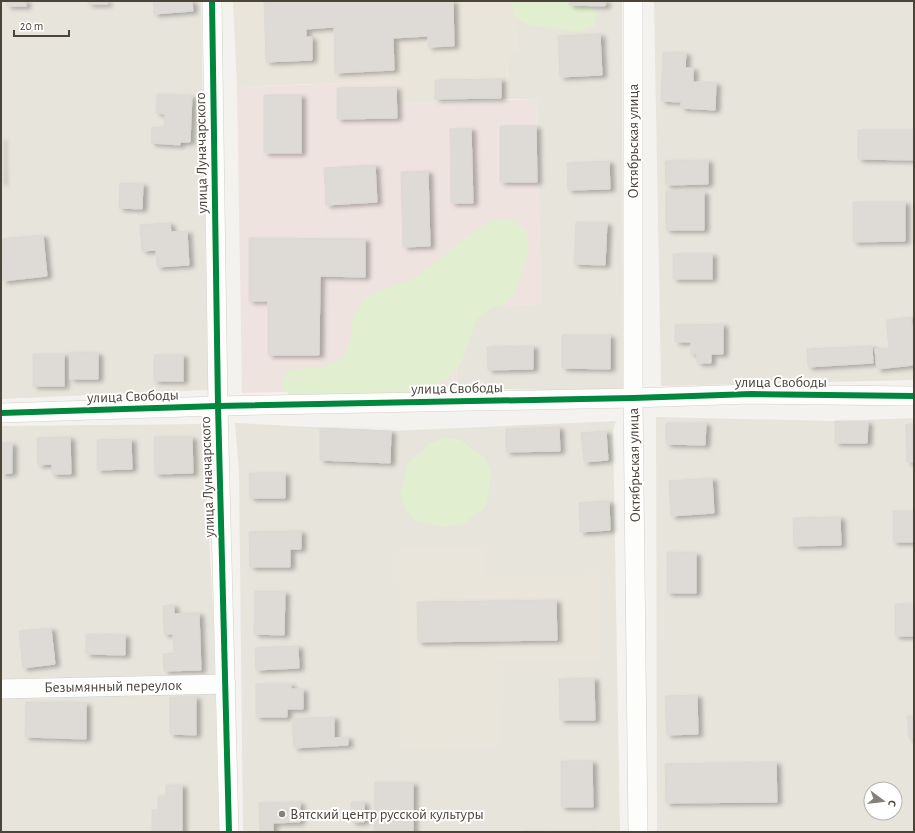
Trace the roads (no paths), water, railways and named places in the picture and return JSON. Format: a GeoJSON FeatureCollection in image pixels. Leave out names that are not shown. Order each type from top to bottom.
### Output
{"type":"FeatureCollection","features":[{"type":"Feature","properties":{"kind":"street","name":"улица Луначарского"},"geometry":{"type":"LineString","coordinates":[[212,1],[218,406],[230,832]]}},
{"type":"Feature","properties":{"kind":"street","name":"Октябрьская улица"},"geometry":{"type":"LineString","coordinates":[[633,1],[634,398],[638,832]]}},
{"type":"Feature","properties":{"kind":"street","name":"улица Свободы"},"geometry":{"type":"LineString","coordinates":[[1,413],[218,406],[634,398],[751,394],[914,396]]}},
{"type":"Feature","properties":{"kind":"street","name":"Безымянный переулок"},"geometry":{"type":"LineString","coordinates":[[1,689],[226,684]]}},
{"type":"Feature","properties":{"kind":"place","name":"Вятский центр русской культуры"},"geometry":{"type":"Point","coordinates":[282,814]}}]}
